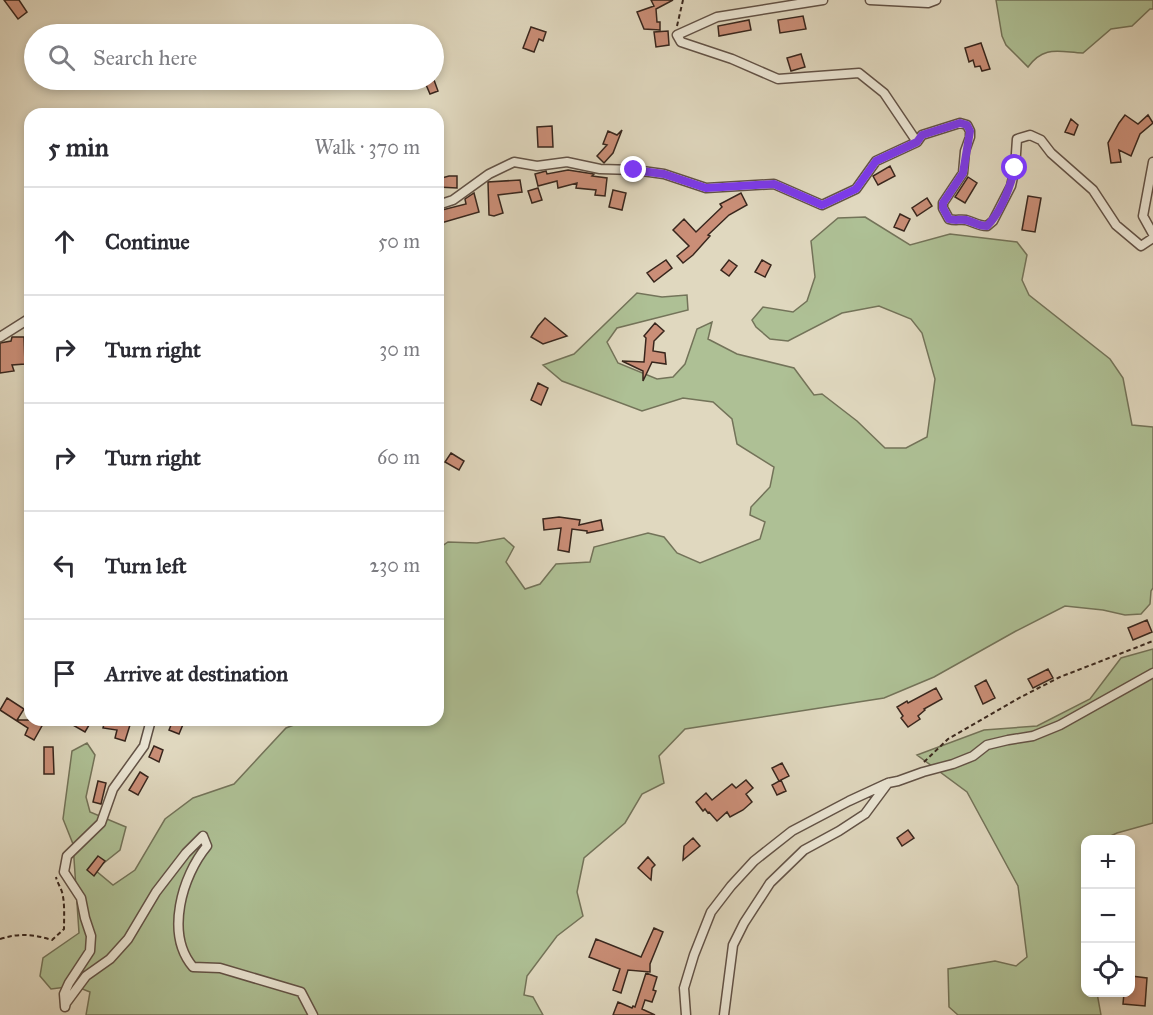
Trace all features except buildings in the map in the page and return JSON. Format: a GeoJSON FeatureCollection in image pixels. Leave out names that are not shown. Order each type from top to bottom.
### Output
{"type":"FeatureCollection","features":[{"type":"Feature","properties":{"kind":"street"},"geometry":{"type":"LineString","coordinates":[[823,0],[717,17],[677,35],[681,42],[732,59],[778,80],[859,73],[884,93],[917,142]]}},
{"type":"Feature","properties":{"kind":"street"},"geometry":{"type":"LineString","coordinates":[[870,0],[928,3],[936,0]]}},
{"type":"Feature","properties":{"kind":"street"},"geometry":{"type":"LineString","coordinates":[[444,203],[453,200],[489,174],[514,162],[537,166],[567,162],[600,169],[664,174],[706,188],[774,184],[822,205],[856,189],[876,161],[917,142],[922,135],[960,123],[967,125],[970,131],[963,173],[943,203],[949,219],[965,220],[979,226],[987,226],[993,221],[1011,186],[1017,139],[1030,135],[1041,140],[1051,153],[1093,190],[1116,225],[1141,246],[1153,236],[1143,216],[1153,162]]}},
{"type":"Feature","properties":{"kind":"street"},"geometry":{"type":"LineString","coordinates":[[0,337],[24,322]]}},
{"type":"Feature","properties":{"kind":"street"},"geometry":{"type":"LineString","coordinates":[[686,1015],[684,988],[711,912],[754,861],[792,831],[888,783],[953,764],[973,756],[987,746],[1033,736],[1060,725],[1153,673]]}},
{"type":"Feature","properties":{"kind":"street"},"geometry":{"type":"LineString","coordinates":[[65,1011],[64,994],[69,982],[90,951],[91,936],[81,898],[64,872],[67,856],[101,823],[113,789],[144,746],[149,726]]}},
{"type":"Feature","properties":{"kind":"street"},"geometry":{"type":"LineString","coordinates":[[724,1015],[733,945],[744,923],[770,884],[804,850],[865,814],[888,783]]}},
{"type":"Feature","properties":{"kind":"street"},"geometry":{"type":"LineString","coordinates":[[65,1011],[66,1003],[86,976],[110,959],[128,939],[156,892],[202,836],[207,846],[198,856],[192,868],[180,901],[177,924],[186,958],[193,967],[220,969],[301,992],[313,1015]]}},
{"type":"Feature","properties":{"kind":"path"},"geometry":{"type":"LineString","coordinates":[[677,35],[682,0]]}},
{"type":"Feature","properties":{"kind":"path"},"geometry":{"type":"LineString","coordinates":[[924,762],[948,739],[1021,697],[1060,677],[1153,641]]}},
{"type":"Feature","properties":{"kind":"path"},"geometry":{"type":"LineString","coordinates":[[0,939],[36,935],[52,940],[64,929],[62,890],[56,880],[56,873]]}},
{"type":"Feature","properties":{"kind":"green space"},"geometry":{"type":"Polygon","coordinates":[[[996,0],[1153,0],[1153,9],[1150,9],[1132,26],[1111,29],[1083,53],[1052,51],[1040,55],[1028,67],[1006,45],[1002,36],[996,0]]]}},
{"type":"Feature","properties":{"kind":"green space"},"geometry":{"type":"Polygon","coordinates":[[[865,217],[910,245],[950,234],[1017,242],[1027,255],[1022,280],[1029,295],[1110,359],[1123,378],[1132,425],[1153,427],[1153,588],[1150,604],[1141,614],[1125,615],[1065,606],[934,677],[884,698],[685,729],[659,756],[664,783],[642,794],[625,823],[584,858],[577,892],[583,916],[557,936],[527,976],[524,995],[533,997],[543,1015],[86,1015],[90,992],[75,986],[51,989],[40,976],[43,958],[79,933],[73,844],[63,819],[72,751],[87,743],[95,755],[86,797],[90,812],[126,827],[120,850],[95,870],[113,885],[135,870],[165,819],[193,798],[234,784],[286,728],[291,726],[444,726],[444,545],[448,542],[477,543],[504,538],[514,547],[506,562],[525,589],[540,584],[556,564],[590,562],[594,547],[648,533],[664,537],[677,553],[700,563],[760,539],[765,522],[750,515],[751,507],[770,487],[774,467],[737,444],[732,419],[713,402],[683,398],[642,411],[562,381],[543,365],[574,354],[637,293],[662,297],[687,295],[688,310],[617,328],[607,342],[618,363],[657,379],[673,377],[685,364],[697,329],[712,322],[708,339],[737,354],[794,368],[814,395],[822,394],[857,421],[885,448],[906,448],[927,437],[935,379],[922,333],[911,319],[879,306],[842,313],[788,341],[770,339],[756,327],[752,320],[763,307],[793,312],[807,301],[815,277],[811,241],[838,218],[865,217]]]}},
{"type":"Feature","properties":{"kind":"green space"},"geometry":{"type":"Polygon","coordinates":[[[1153,649],[1153,823],[1113,835],[1081,835],[1081,997],[1098,997],[1101,1015],[958,1015],[949,1007],[948,969],[995,961],[1016,966],[1027,957],[1018,886],[967,792],[917,755],[984,730],[1037,726],[1090,699],[1121,658],[1153,649]]]}},
{"type":"Feature","properties":{"kind":"route"},"geometry":{"type":"LineString","coordinates":[[634,170],[664,174],[706,188],[774,184],[822,205],[856,189],[876,161],[917,142],[922,135],[960,123],[967,125],[970,131],[963,173],[943,203],[943,208],[949,219],[965,220],[979,226],[987,226],[993,221],[1011,186],[1015,168]]}}]}
